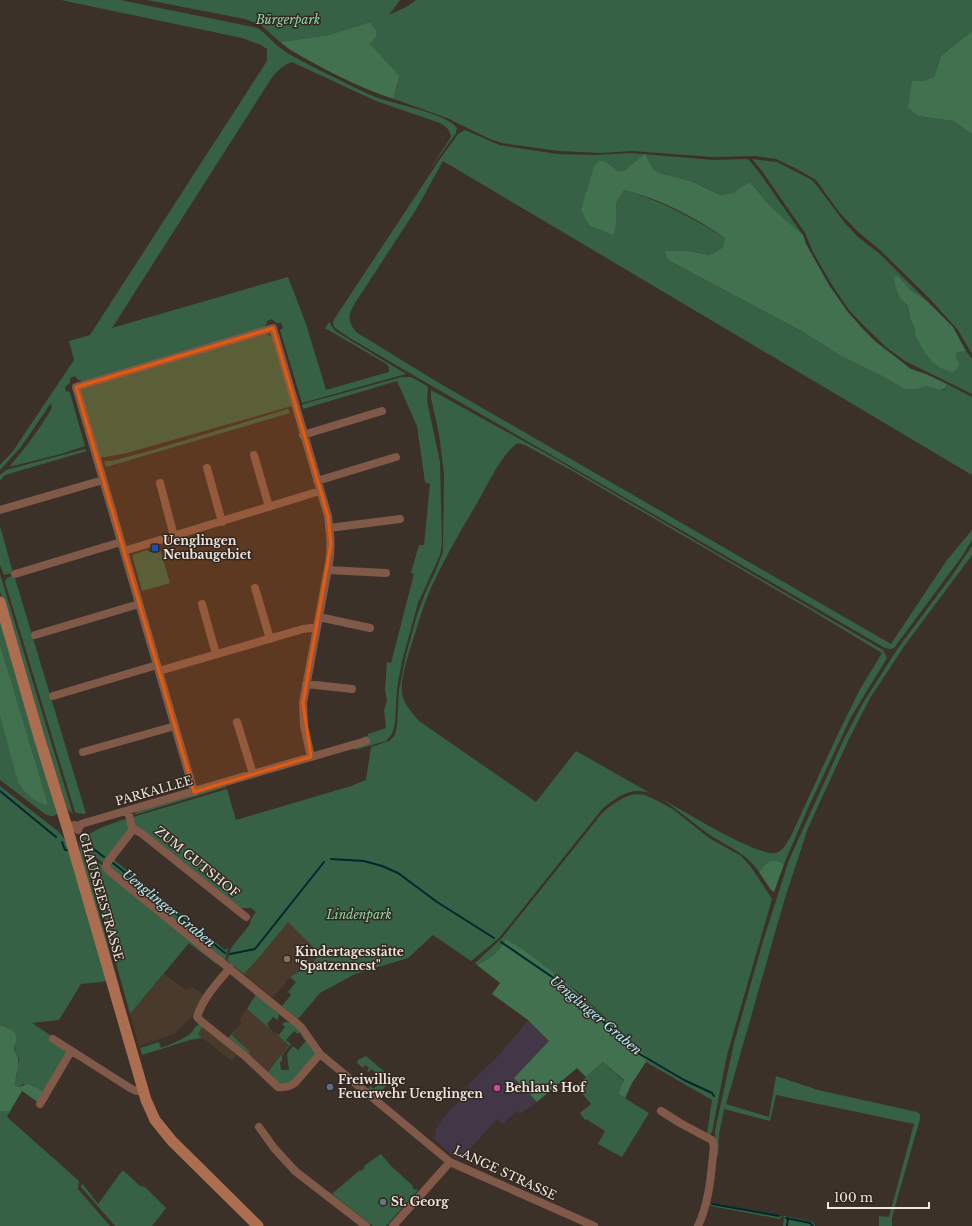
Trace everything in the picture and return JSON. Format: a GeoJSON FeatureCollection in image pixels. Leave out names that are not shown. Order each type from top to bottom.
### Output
{"type":"FeatureCollection","features":[{"type":"Feature","properties":{"kind":"main road","name":"CHAUSSEESTRASSE"},"geometry":{"type":"LineString","coordinates":[[0,602],[68,827],[143,1091],[152,1114],[164,1132],[258,1226]]}},
{"type":"Feature","properties":{"kind":"street"},"geometry":{"type":"LineString","coordinates":[[194,792],[76,387],[273,328],[296,412],[328,516],[330,555],[328,570],[303,703],[304,726],[311,757]]}},
{"type":"Feature","properties":{"kind":"street"},"geometry":{"type":"LineString","coordinates":[[303,435],[382,411]]}},
{"type":"Feature","properties":{"kind":"street"},"geometry":{"type":"LineString","coordinates":[[254,455],[269,507]]}},
{"type":"Feature","properties":{"kind":"street"},"geometry":{"type":"LineString","coordinates":[[317,481],[396,457]]}},
{"type":"Feature","properties":{"kind":"street"},"geometry":{"type":"LineString","coordinates":[[207,468],[222,522]]}},
{"type":"Feature","properties":{"kind":"street"},"geometry":{"type":"LineString","coordinates":[[0,510],[103,480]]}},
{"type":"Feature","properties":{"kind":"street"},"geometry":{"type":"LineString","coordinates":[[160,483],[174,536]]}},
{"type":"Feature","properties":{"kind":"street"},"geometry":{"type":"LineString","coordinates":[[124,551],[320,491]]}},
{"type":"Feature","properties":{"kind":"street"},"geometry":{"type":"LineString","coordinates":[[329,528],[400,519]]}},
{"type":"Feature","properties":{"kind":"street"},"geometry":{"type":"LineString","coordinates":[[15,574],[121,542]]}},
{"type":"Feature","properties":{"kind":"street"},"geometry":{"type":"LineString","coordinates":[[328,570],[386,573]]}},
{"type":"Feature","properties":{"kind":"street"},"geometry":{"type":"LineString","coordinates":[[255,588],[270,638]]}},
{"type":"Feature","properties":{"kind":"street"},"geometry":{"type":"LineString","coordinates":[[35,634],[139,604]]}},
{"type":"Feature","properties":{"kind":"street"},"geometry":{"type":"LineString","coordinates":[[202,604],[216,654]]}},
{"type":"Feature","properties":{"kind":"street"},"geometry":{"type":"LineString","coordinates":[[319,617],[370,628]]}},
{"type":"Feature","properties":{"kind":"street"},"geometry":{"type":"LineString","coordinates":[[53,696],[216,654],[303,629],[316,629]]}},
{"type":"Feature","properties":{"kind":"street"},"geometry":{"type":"LineString","coordinates":[[306,684],[352,689]]}},
{"type":"Feature","properties":{"kind":"street"},"geometry":{"type":"LineString","coordinates":[[237,722],[253,774]]}},
{"type":"Feature","properties":{"kind":"street"},"geometry":{"type":"LineString","coordinates":[[83,752],[176,726]]}},
{"type":"Feature","properties":{"kind":"street","name":"PARKALLEE"},"geometry":{"type":"LineString","coordinates":[[68,827],[75,826],[78,830],[81,824],[366,741]]}},
{"type":"Feature","properties":{"kind":"street"},"geometry":{"type":"LineString","coordinates":[[128,811],[132,828]]}},
{"type":"Feature","properties":{"kind":"street","name":"LANGE STRASSE"},"geometry":{"type":"LineString","coordinates":[[132,828],[129,835],[107,863],[106,867],[109,871],[301,1027],[320,1054],[337,1070],[450,1162],[594,1226]]}},
{"type":"Feature","properties":{"kind":"street","name":"ZUM GUTSHOF"},"geometry":{"type":"LineString","coordinates":[[132,828],[141,833],[246,917]]}},
{"type":"Feature","properties":{"kind":"street"},"geometry":{"type":"LineString","coordinates":[[230,968],[200,1008],[197,1017],[201,1021],[246,1057],[278,1086],[283,1088],[290,1087],[295,1083],[320,1054]]}},
{"type":"Feature","properties":{"kind":"street"},"geometry":{"type":"LineString","coordinates":[[53,1040],[130,1088],[136,1091],[143,1091]]}},
{"type":"Feature","properties":{"kind":"street"},"geometry":{"type":"LineString","coordinates":[[40,1104],[71,1051]]}},
{"type":"Feature","properties":{"kind":"street"},"geometry":{"type":"LineString","coordinates":[[661,1111],[708,1138],[714,1146],[707,1202],[698,1226]]}},
{"type":"Feature","properties":{"kind":"street"},"geometry":{"type":"LineString","coordinates":[[259,1127],[274,1148],[295,1171],[366,1226]]}},
{"type":"Feature","properties":{"kind":"street"},"geometry":{"type":"LineString","coordinates":[[393,1226],[450,1162]]}},
{"type":"Feature","properties":{"kind":"highlighted area"},"geometry":{"type":"Polygon","coordinates":[[[273,328],[328,516],[331,544],[303,703],[311,757],[194,792],[76,387],[273,328]]]}},
{"type":"Feature","properties":{"kind":"shaded area","name":"Kindertagesstätte \"Spatzennest\""},"geometry":{"type":"Polygon","coordinates":[[[288,921],[317,951],[317,957],[313,963],[290,977],[273,998],[244,974],[288,921]]]}},
{"type":"Feature","properties":{"kind":"shaded area"},"geometry":{"type":"Polygon","coordinates":[[[164,974],[186,990],[193,987],[205,996],[191,1017],[174,1034],[139,1046],[130,1014],[164,974]]]}},
{"type":"Feature","properties":{"kind":"shaded area"},"geometry":{"type":"Polygon","coordinates":[[[247,1009],[289,1045],[268,1072],[247,1055],[232,1035],[242,1022],[239,1020],[247,1009]]]}},
{"type":"Feature","properties":{"kind":"shaded area","name":"Behlau’s Hof"},"geometry":{"type":"Polygon","coordinates":[[[528,1020],[550,1041],[514,1078],[537,1102],[520,1114],[517,1111],[503,1124],[497,1119],[460,1160],[456,1156],[454,1157],[433,1138],[436,1135],[434,1134],[437,1127],[448,1112],[471,1091],[467,1086],[499,1055],[528,1020]]]}},
{"type":"Feature","properties":{"kind":"shaded area"},"geometry":{"type":"Polygon","coordinates":[[[203,1026],[238,1053],[232,1061],[197,1034],[203,1026]]]}},
{"type":"Feature","properties":{"kind":"green space"},"geometry":{"type":"Polygon","coordinates":[[[61,0],[120,0],[258,28],[283,50],[323,72],[376,97],[444,119],[452,123],[457,128],[456,133],[428,172],[451,137],[449,130],[444,126],[440,123],[376,101],[292,62],[286,65],[271,79],[112,328],[288,277],[306,324],[326,390],[389,372],[389,367],[385,363],[325,328],[329,322],[335,331],[406,374],[302,403],[280,330],[283,328],[281,323],[276,323],[272,319],[267,321],[264,327],[83,381],[78,380],[75,376],[70,378],[70,383],[65,387],[66,392],[69,391],[70,393],[85,446],[61,454],[9,467],[26,446],[52,408],[51,403],[21,447],[0,470],[0,465],[13,451],[74,360],[69,341],[90,335],[267,61],[267,49],[261,45],[242,38],[61,0]]]}},
{"type":"Feature","properties":{"kind":"green space","name":"Bürgerpark"},"geometry":{"type":"Polygon","coordinates":[[[147,0],[400,0],[389,15],[408,6],[416,0],[972,0],[972,31],[941,56],[934,77],[923,81],[912,81],[918,116],[953,121],[972,134],[972,354],[958,330],[928,297],[880,250],[857,231],[839,212],[816,180],[776,159],[756,156],[712,157],[632,151],[601,153],[559,151],[502,143],[490,139],[447,118],[394,99],[398,85],[370,44],[377,36],[376,30],[370,22],[329,35],[280,42],[261,25],[245,19],[147,0]]]}},
{"type":"Feature","properties":{"kind":"green space"},"geometry":{"type":"Polygon","coordinates":[[[370,22],[376,30],[377,36],[370,44],[399,76],[394,99],[340,77],[289,49],[280,42],[329,35],[370,22]]]}},
{"type":"Feature","properties":{"kind":"green space"},"geometry":{"type":"Polygon","coordinates":[[[972,31],[972,134],[953,121],[918,116],[908,107],[912,81],[923,81],[934,77],[941,56],[972,31]]]}},
{"type":"Feature","properties":{"kind":"green space"},"geometry":{"type":"Polygon","coordinates":[[[465,130],[499,145],[557,154],[595,155],[631,153],[713,160],[747,159],[761,175],[803,235],[770,206],[750,182],[739,188],[734,193],[720,195],[691,181],[660,173],[653,169],[645,155],[625,170],[618,171],[611,166],[594,166],[590,182],[616,224],[616,204],[624,190],[676,210],[725,238],[722,248],[710,255],[688,251],[666,251],[668,260],[803,332],[841,356],[882,376],[904,389],[918,389],[926,386],[939,390],[945,390],[947,384],[972,397],[972,475],[443,161],[417,208],[351,311],[350,321],[356,332],[434,380],[891,644],[947,560],[972,530],[972,540],[960,559],[894,648],[885,648],[413,375],[348,337],[334,327],[333,322],[335,318],[440,159],[458,134],[465,130]]]}},
{"type":"Feature","properties":{"kind":"green space"},"geometry":{"type":"Polygon","coordinates":[[[645,154],[653,169],[660,173],[691,181],[720,195],[734,193],[739,188],[750,182],[770,206],[803,235],[806,244],[829,285],[847,311],[863,329],[876,342],[911,369],[947,384],[945,389],[939,390],[926,386],[918,389],[904,389],[882,376],[841,356],[803,332],[668,260],[665,251],[688,251],[710,255],[722,248],[725,238],[702,223],[651,198],[624,190],[616,204],[616,224],[613,235],[589,225],[581,210],[594,166],[599,161],[604,161],[618,171],[625,170],[645,154]]]}},
{"type":"Feature","properties":{"kind":"green space"},"geometry":{"type":"Polygon","coordinates":[[[752,159],[777,162],[812,180],[844,222],[858,237],[880,254],[927,301],[911,290],[898,276],[900,298],[908,306],[910,319],[915,329],[915,335],[920,345],[940,368],[953,373],[957,360],[956,353],[966,351],[972,359],[972,394],[905,361],[886,347],[849,310],[832,285],[813,252],[805,233],[752,159]]]}},
{"type":"Feature","properties":{"kind":"green space"},"geometry":{"type":"Polygon","coordinates":[[[898,276],[911,290],[927,301],[953,327],[966,351],[956,353],[957,360],[960,364],[953,373],[940,368],[932,362],[920,345],[910,319],[908,306],[900,298],[896,288],[894,277],[898,276]]]}},
{"type":"Feature","properties":{"kind":"green space"},"geometry":{"type":"Polygon","coordinates":[[[266,334],[272,338],[292,406],[127,453],[100,458],[81,391],[82,389],[266,334]]]}},
{"type":"Feature","properties":{"kind":"green space"},"geometry":{"type":"Polygon","coordinates":[[[402,377],[411,377],[428,388],[427,401],[440,462],[442,544],[440,555],[418,603],[402,661],[397,688],[395,724],[392,734],[386,741],[355,750],[354,748],[370,743],[368,738],[362,737],[386,728],[384,710],[387,700],[385,690],[387,662],[391,663],[414,574],[411,573],[419,545],[424,545],[430,484],[425,482],[417,426],[397,381],[303,409],[302,406],[303,404],[402,377]]]}},
{"type":"Feature","properties":{"kind":"green space","name":"Lindenpark"},"geometry":{"type":"Polygon","coordinates":[[[431,390],[545,453],[883,650],[887,658],[851,717],[808,808],[784,864],[778,861],[762,868],[759,872],[754,865],[736,850],[707,833],[662,799],[736,840],[766,852],[775,853],[780,851],[791,836],[859,691],[882,653],[569,469],[525,445],[518,443],[507,453],[497,468],[436,576],[422,611],[410,649],[402,683],[404,701],[419,721],[536,802],[576,751],[650,793],[643,791],[631,792],[620,796],[603,808],[498,939],[471,961],[433,935],[408,958],[355,974],[320,993],[298,1019],[282,1006],[291,995],[288,992],[296,982],[290,977],[313,963],[317,957],[317,951],[288,922],[244,974],[227,961],[231,948],[250,924],[251,919],[256,912],[251,908],[240,908],[135,825],[133,817],[227,789],[236,820],[351,786],[366,780],[371,747],[389,741],[395,735],[399,690],[406,655],[417,615],[443,552],[444,474],[439,434],[431,398],[431,390]]]}},
{"type":"Feature","properties":{"kind":"green space"},"geometry":{"type":"Polygon","coordinates":[[[288,409],[290,413],[106,467],[104,461],[112,461],[153,450],[288,409]]]}},
{"type":"Feature","properties":{"kind":"green space"},"geometry":{"type":"Polygon","coordinates":[[[85,449],[87,451],[5,475],[0,481],[0,475],[6,470],[85,449]]]}},
{"type":"Feature","properties":{"kind":"green space"},"geometry":{"type":"Polygon","coordinates":[[[0,526],[13,573],[4,575],[0,565],[0,526]]]}},
{"type":"Feature","properties":{"kind":"green space"},"geometry":{"type":"Polygon","coordinates":[[[159,546],[170,583],[142,591],[132,555],[147,550],[149,552],[157,550],[159,546]]]}},
{"type":"Feature","properties":{"kind":"green space"},"geometry":{"type":"Polygon","coordinates":[[[972,546],[972,555],[905,645],[870,698],[849,739],[808,828],[785,898],[726,1104],[769,1117],[776,1076],[818,1090],[917,1112],[920,1114],[920,1119],[892,1217],[892,1226],[879,1226],[879,1216],[889,1217],[914,1124],[776,1095],[770,1121],[724,1109],[719,1134],[718,1156],[716,1155],[715,1131],[734,1043],[763,941],[789,860],[844,739],[863,703],[898,648],[951,577],[972,546]]]}},
{"type":"Feature","properties":{"kind":"green space"},"geometry":{"type":"Polygon","coordinates":[[[0,574],[73,814],[68,810],[37,719],[0,591],[0,574]]]}},
{"type":"Feature","properties":{"kind":"green space"},"geometry":{"type":"Polygon","coordinates":[[[14,575],[86,814],[75,812],[5,582],[7,578],[14,575]]]}},
{"type":"Feature","properties":{"kind":"green space"},"geometry":{"type":"Polygon","coordinates":[[[0,617],[56,810],[57,814],[54,816],[45,814],[0,780],[0,716],[20,786],[38,802],[48,804],[0,644],[0,617]]]}},
{"type":"Feature","properties":{"kind":"green space"},"geometry":{"type":"Polygon","coordinates":[[[0,644],[48,804],[40,803],[35,800],[23,790],[18,782],[0,716],[0,644]]]}},
{"type":"Feature","properties":{"kind":"green space"},"geometry":{"type":"Polygon","coordinates":[[[0,786],[59,832],[66,841],[107,981],[81,984],[59,1020],[32,1023],[53,1037],[68,1052],[45,1092],[23,1084],[19,1087],[15,1087],[14,1081],[17,1075],[19,1059],[14,1047],[16,1040],[11,1030],[0,1025],[0,786]]]}},
{"type":"Feature","properties":{"kind":"green space"},"geometry":{"type":"Polygon","coordinates":[[[225,786],[226,787],[134,815],[138,811],[225,786]]]}},
{"type":"Feature","properties":{"kind":"green space"},"geometry":{"type":"Polygon","coordinates":[[[636,794],[645,795],[674,810],[709,838],[741,856],[751,867],[772,899],[727,1055],[712,1132],[709,1136],[707,1134],[712,1100],[646,1062],[647,1056],[577,991],[525,951],[499,951],[477,965],[475,963],[502,938],[603,812],[619,800],[636,794]]]}},
{"type":"Feature","properties":{"kind":"green space"},"geometry":{"type":"Polygon","coordinates":[[[125,819],[128,823],[129,829],[103,863],[84,848],[82,838],[100,828],[125,819]]]}},
{"type":"Feature","properties":{"kind":"green space"},"geometry":{"type":"Polygon","coordinates":[[[79,839],[120,989],[118,991],[80,854],[79,839]]]}},
{"type":"Feature","properties":{"kind":"green space"},"geometry":{"type":"Polygon","coordinates":[[[85,851],[102,865],[104,869],[219,961],[216,964],[189,943],[130,1014],[85,851]]]}},
{"type":"Feature","properties":{"kind":"green space"},"geometry":{"type":"Polygon","coordinates":[[[113,859],[225,950],[228,947],[225,961],[111,870],[110,865],[113,859]]]}},
{"type":"Feature","properties":{"kind":"green space"},"geometry":{"type":"Polygon","coordinates":[[[771,861],[778,861],[784,864],[774,892],[759,872],[771,861]]]}},
{"type":"Feature","properties":{"kind":"green space"},"geometry":{"type":"Polygon","coordinates":[[[506,939],[525,951],[562,979],[647,1056],[646,1062],[632,1083],[625,1098],[618,1094],[624,1080],[603,1062],[586,1077],[577,1068],[537,1102],[514,1078],[549,1041],[528,1020],[492,994],[500,983],[477,965],[494,955],[506,939]]]}},
{"type":"Feature","properties":{"kind":"green space"},"geometry":{"type":"Polygon","coordinates":[[[256,994],[279,1014],[278,1020],[273,1017],[267,1024],[270,1029],[247,1009],[256,994]]]}},
{"type":"Feature","properties":{"kind":"green space"},"geometry":{"type":"Polygon","coordinates":[[[285,1022],[293,1023],[300,1032],[298,1034],[294,1031],[286,1040],[291,1044],[282,1055],[282,1061],[280,1062],[281,1070],[289,1070],[287,1054],[293,1046],[298,1050],[306,1041],[302,1037],[303,1036],[315,1053],[315,1056],[290,1084],[279,1083],[227,1039],[236,1029],[232,1035],[250,1052],[247,1055],[268,1072],[289,1045],[275,1033],[279,1035],[285,1027],[282,1024],[285,1022]]]}},
{"type":"Feature","properties":{"kind":"green space"},"geometry":{"type":"Polygon","coordinates":[[[199,1024],[203,1026],[198,1034],[202,1038],[190,1040],[142,1055],[140,1048],[159,1042],[161,1048],[168,1046],[188,1036],[199,1024]]]}},
{"type":"Feature","properties":{"kind":"green space"},"geometry":{"type":"Polygon","coordinates":[[[0,1025],[12,1030],[16,1038],[14,1047],[18,1058],[18,1069],[15,1086],[19,1087],[28,1084],[45,1092],[39,1103],[22,1091],[10,1111],[0,1111],[0,1025]]]}},
{"type":"Feature","properties":{"kind":"green space"},"geometry":{"type":"Polygon","coordinates":[[[366,1056],[392,1078],[377,1097],[368,1089],[370,1086],[374,1089],[383,1078],[379,1075],[376,1078],[374,1077],[377,1073],[371,1069],[369,1072],[367,1071],[369,1068],[365,1065],[363,1068],[357,1063],[358,1060],[366,1056]]]}},
{"type":"Feature","properties":{"kind":"green space"},"geometry":{"type":"Polygon","coordinates":[[[603,1062],[624,1081],[618,1094],[649,1113],[622,1157],[598,1144],[605,1131],[586,1119],[585,1120],[580,1113],[591,1104],[576,1086],[603,1062]]]}},
{"type":"Feature","properties":{"kind":"green space"},"geometry":{"type":"Polygon","coordinates":[[[0,1111],[10,1111],[7,1117],[79,1181],[78,1189],[110,1226],[0,1226],[0,1111]]]}},
{"type":"Feature","properties":{"kind":"green space"},"geometry":{"type":"Polygon","coordinates":[[[381,1154],[390,1165],[413,1186],[412,1187],[415,1190],[418,1190],[388,1224],[385,1226],[373,1226],[332,1194],[360,1170],[361,1171],[365,1168],[364,1166],[381,1154]]]}},
{"type":"Feature","properties":{"kind":"green space"},"geometry":{"type":"Polygon","coordinates":[[[122,1171],[124,1171],[140,1186],[145,1187],[166,1208],[152,1226],[115,1226],[81,1187],[82,1183],[98,1204],[122,1171]]]}},
{"type":"Feature","properties":{"kind":"green space"},"geometry":{"type":"Polygon","coordinates":[[[711,1203],[782,1216],[780,1219],[711,1206],[711,1203]]]}},
{"type":"Feature","properties":{"kind":"green space"},"geometry":{"type":"Polygon","coordinates":[[[784,1216],[813,1222],[815,1226],[783,1226],[784,1216]]]}},
{"type":"Feature","properties":{"kind":"waterway","name":"Uenglinger Graben"},"geometry":{"type":"LineString","coordinates":[[0,791],[56,837]]}},
{"type":"Feature","properties":{"kind":"waterway","name":"Uenglinger Graben"},"geometry":{"type":"LineString","coordinates":[[62,842],[65,850],[67,850]]}},
{"type":"Feature","properties":{"kind":"waterway","name":"Uenglinger Graben"},"geometry":{"type":"LineString","coordinates":[[85,845],[91,847],[104,857]]}},
{"type":"Feature","properties":{"kind":"waterway","name":"Uenglinger Graben"},"geometry":{"type":"LineString","coordinates":[[331,859],[364,861],[382,866],[398,873],[437,902],[494,938]]}},
{"type":"Feature","properties":{"kind":"waterway","name":"Uenglinger Graben"},"geometry":{"type":"LineString","coordinates":[[230,954],[255,949],[324,862]]}},
{"type":"Feature","properties":{"kind":"waterway","name":"Uenglinger Graben"},"geometry":{"type":"LineString","coordinates":[[113,863],[225,953]]}},
{"type":"Feature","properties":{"kind":"waterway","name":"Uenglinger Graben"},"geometry":{"type":"LineString","coordinates":[[501,942],[558,981],[638,1053],[684,1080],[712,1093],[714,1096]]}},
{"type":"Feature","properties":{"kind":"waterway","name":"Uenglinger Graben"},"geometry":{"type":"LineString","coordinates":[[712,1204],[779,1216]]}},
{"type":"Feature","properties":{"kind":"waterway","name":"Uenglinger Graben"},"geometry":{"type":"LineString","coordinates":[[786,1218],[810,1223],[813,1226]]}},
{"type":"Feature","properties":{"kind":"waterway","name":"Uenglinger Graben"},"geometry":{"type":"LineString","coordinates":[[787,1226],[788,1218]]}},
{"type":"Feature","properties":{"kind":"place","name":"Uenglingen Neubaugebiet"},"geometry":{"type":"Point","coordinates":[155,548]}},
{"type":"Feature","properties":{"kind":"place","name":"Kindertagesstätte \"Spatzennest\""},"geometry":{"type":"Point","coordinates":[287,959]}},
{"type":"Feature","properties":{"kind":"place","name":"Freiwillige Feuerwehr Uenglingen"},"geometry":{"type":"Point","coordinates":[330,1087]}},
{"type":"Feature","properties":{"kind":"place","name":"Behlau’s Hof"},"geometry":{"type":"Point","coordinates":[497,1088]}},
{"type":"Feature","properties":{"kind":"place","name":"St. Georg"},"geometry":{"type":"Point","coordinates":[383,1202]}}]}
